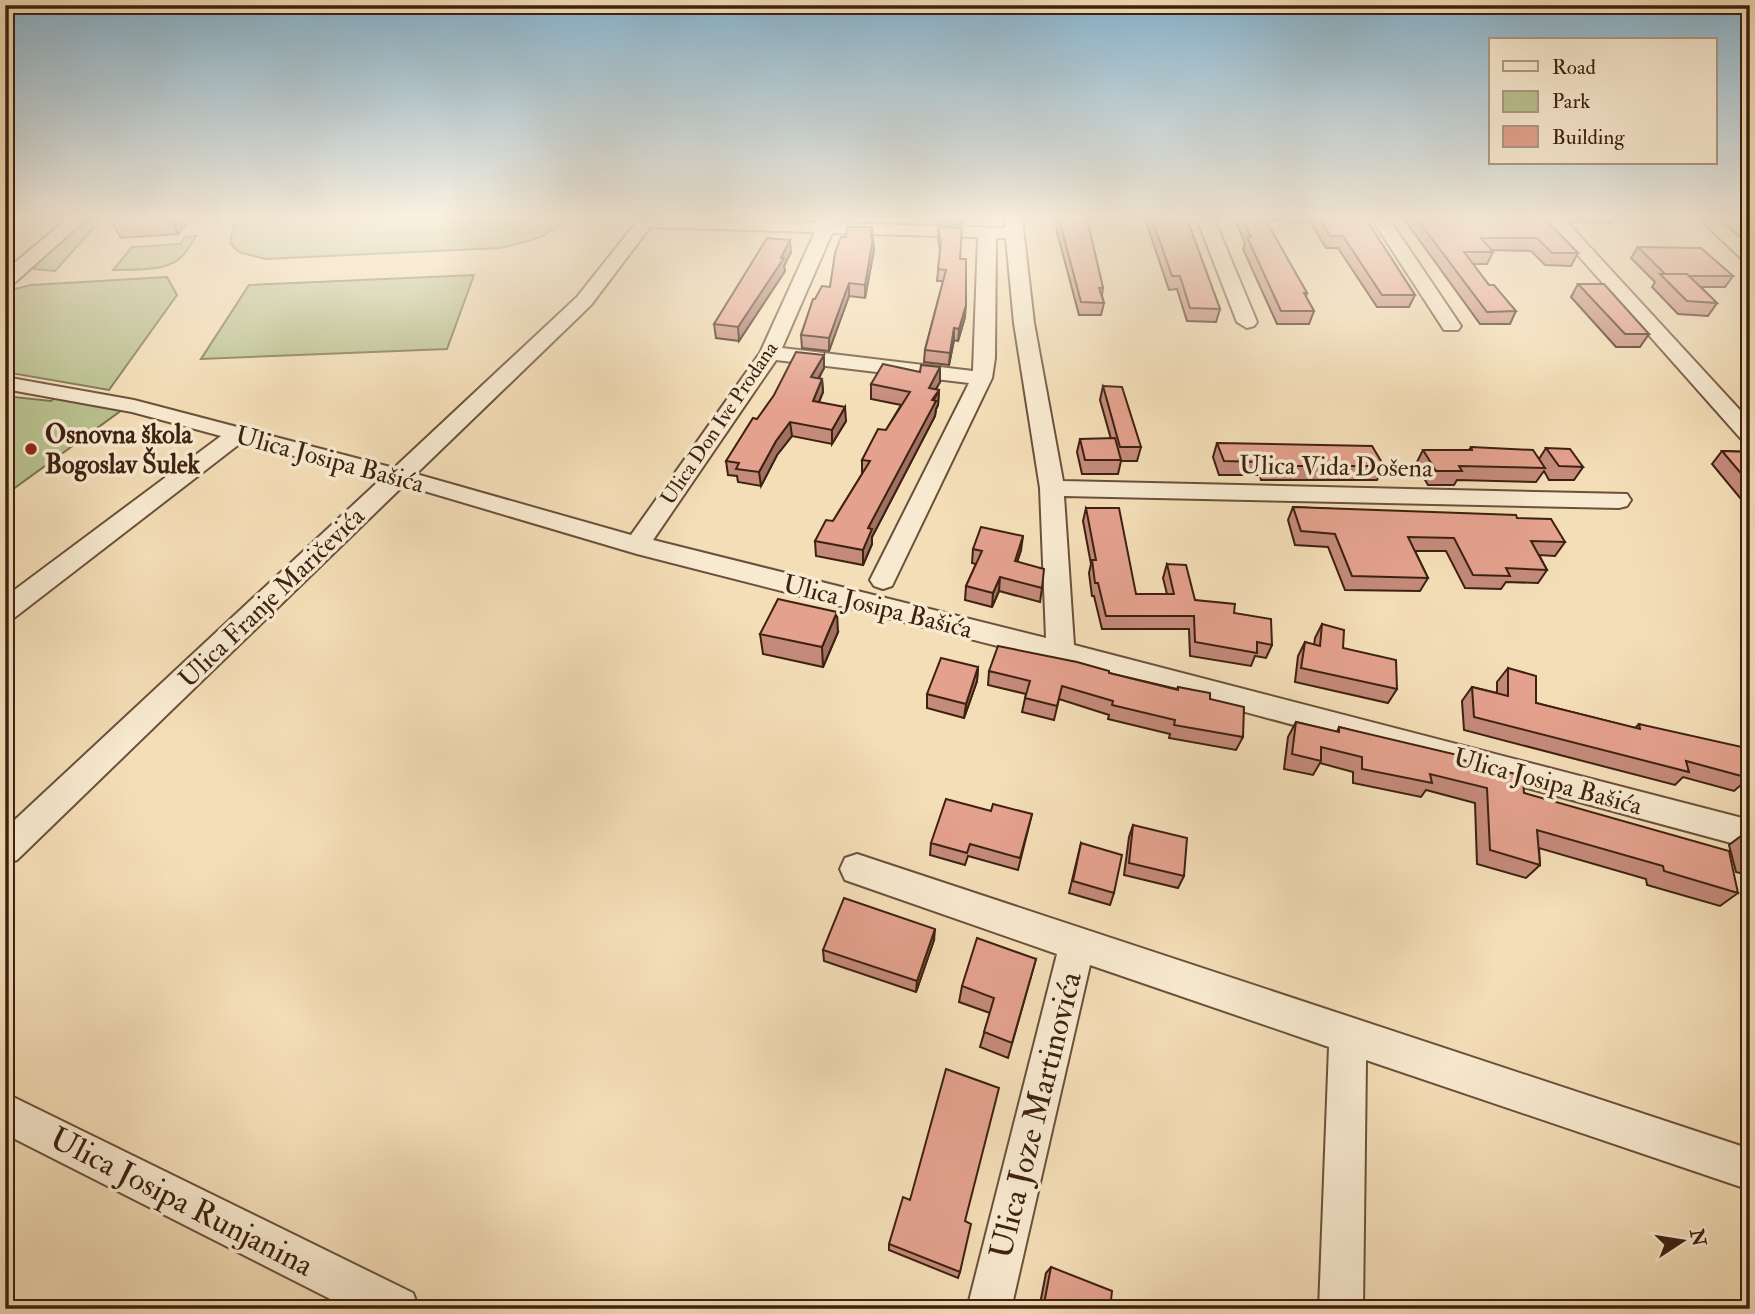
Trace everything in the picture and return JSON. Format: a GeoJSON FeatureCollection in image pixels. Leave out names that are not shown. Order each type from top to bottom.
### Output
{"type":"FeatureCollection","features":[{"type":"Feature","properties":{"kind":"street","name":"Ulica Franje Maričevića"},"geometry":{"type":"LineString","coordinates":[[5,850],[584,301],[601,280]]}},
{"type":"Feature","properties":{"kind":"street","name":"Ulica Don Ive Prodana"},"geometry":{"type":"LineString","coordinates":[[637,545],[770,353],[801,280]]}},
{"type":"Feature","properties":{"kind":"street"},"geometry":{"type":"LineString","coordinates":[[883,580],[982,378],[985,358],[986,280]]}},
{"type":"Feature","properties":{"kind":"street"},"geometry":{"type":"LineString","coordinates":[[1020,280],[1024,323],[1052,488],[1060,652]]}},
{"type":"Feature","properties":{"kind":"street"},"geometry":{"type":"LineString","coordinates":[[1230,280],[1247,323]]}},
{"type":"Feature","properties":{"kind":"street"},"geometry":{"type":"LineString","coordinates":[[1421,280],[1451,326]]}},
{"type":"Feature","properties":{"kind":"street"},"geometry":{"type":"LineString","coordinates":[[1610,280],[1750,435]]}},
{"type":"Feature","properties":{"kind":"street"},"geometry":{"type":"LineString","coordinates":[[770,353],[982,378]]}},
{"type":"Feature","properties":{"kind":"street","name":"Ulica Josipa Bašića"},"geometry":{"type":"LineString","coordinates":[[5,383],[134,406],[398,476],[637,545],[1060,652],[1750,834]]}},
{"type":"Feature","properties":{"kind":"street"},"geometry":{"type":"LineString","coordinates":[[5,611],[236,435]]}},
{"type":"Feature","properties":{"kind":"street","name":"Ulica Vida Došena"},"geometry":{"type":"LineString","coordinates":[[1052,488],[1619,500]]}},
{"type":"Feature","properties":{"kind":"street","name":"Ulica Joze Martinovića"},"geometry":{"type":"LineString","coordinates":[[857,869],[1077,944],[989,1309]]}},
{"type":"Feature","properties":{"kind":"street"},"geometry":{"type":"LineString","coordinates":[[1077,944],[1750,1170]]}},
{"type":"Feature","properties":{"kind":"street"},"geometry":{"type":"LineString","coordinates":[[1341,1309],[1348,1035]]}},
{"type":"Feature","properties":{"kind":"street","name":"Ulica Josipa Runjanina"},"geometry":{"type":"LineString","coordinates":[[5,1113],[397,1309]]}},
{"type":"Feature","properties":{"kind":"green space"},"geometry":{"type":"Polygon","coordinates":[[[169,280],[177,295],[109,390],[5,372],[7,291],[31,285],[169,280]]]}},
{"type":"Feature","properties":{"kind":"green space"},"geometry":{"type":"Polygon","coordinates":[[[354,280],[472,280],[447,349],[201,359],[249,285],[354,280]]]}},
{"type":"Feature","properties":{"kind":"green space","name":"Osnovna škola Bogoslav Šulek"},"geometry":{"type":"Polygon","coordinates":[[[58,395],[126,407],[5,495],[5,396],[51,401],[58,395]]]}},
{"type":"Feature","properties":{"kind":"building"},"geometry":{"type":"Polygon","coordinates":[[[741,280],[769,280],[738,327],[714,324],[741,280]]]}},
{"type":"Feature","properties":{"kind":"building"},"geometry":{"type":"Polygon","coordinates":[[[831,280],[866,280],[865,285],[849,283],[829,338],[801,335],[813,299],[822,286],[830,287],[831,280]]]}},
{"type":"Feature","properties":{"kind":"building"},"geometry":{"type":"Polygon","coordinates":[[[943,280],[966,280],[966,305],[959,329],[954,328],[950,353],[925,350],[943,280]]]}},
{"type":"Feature","properties":{"kind":"building"},"geometry":{"type":"Polygon","coordinates":[[[1075,280],[1101,280],[1103,288],[1099,288],[1104,303],[1081,302],[1075,280]]]}},
{"type":"Feature","properties":{"kind":"building"},"geometry":{"type":"Polygon","coordinates":[[[1181,280],[1209,280],[1220,309],[1190,308],[1181,280]]]}},
{"type":"Feature","properties":{"kind":"building"},"geometry":{"type":"Polygon","coordinates":[[[1267,280],[1300,280],[1314,311],[1281,311],[1267,280]]]}},
{"type":"Feature","properties":{"kind":"building"},"geometry":{"type":"Polygon","coordinates":[[[1372,280],[1406,280],[1415,295],[1382,295],[1372,280]]]}},
{"type":"Feature","properties":{"kind":"building"},"geometry":{"type":"Polygon","coordinates":[[[1463,280],[1485,280],[1489,285],[1494,285],[1516,311],[1487,312],[1463,280]]]}},
{"type":"Feature","properties":{"kind":"building"},"geometry":{"type":"Polygon","coordinates":[[[1666,280],[1694,280],[1717,303],[1687,301],[1666,280]]]}},
{"type":"Feature","properties":{"kind":"building"},"geometry":{"type":"Polygon","coordinates":[[[1578,284],[1604,284],[1649,334],[1625,334],[1578,284]]]}},
{"type":"Feature","properties":{"kind":"building"},"geometry":{"type":"Polygon","coordinates":[[[796,352],[824,355],[811,377],[822,379],[813,401],[845,407],[832,430],[790,422],[759,472],[736,469],[739,463],[726,461],[753,418],[757,419],[774,395],[796,352]]]}},
{"type":"Feature","properties":{"kind":"building"},"geometry":{"type":"Polygon","coordinates":[[[883,364],[920,372],[921,365],[940,367],[929,388],[939,390],[932,400],[936,401],[868,528],[872,529],[863,550],[815,541],[826,520],[833,521],[870,461],[862,460],[878,429],[886,430],[910,392],[871,384],[883,364]]]}},
{"type":"Feature","properties":{"kind":"building"},"geometry":{"type":"Polygon","coordinates":[[[1103,386],[1122,387],[1141,447],[1120,447],[1103,386]]]}},
{"type":"Feature","properties":{"kind":"building"},"geometry":{"type":"Polygon","coordinates":[[[1115,438],[1121,460],[1085,460],[1080,439],[1115,438]]]}},
{"type":"Feature","properties":{"kind":"building"},"geometry":{"type":"Polygon","coordinates":[[[1217,443],[1372,446],[1384,466],[1267,466],[1265,462],[1224,461],[1217,443]]]}},
{"type":"Feature","properties":{"kind":"building"},"geometry":{"type":"Polygon","coordinates":[[[1471,447],[1533,450],[1545,468],[1459,466],[1462,471],[1436,471],[1423,450],[1472,450],[1471,447]]]}},
{"type":"Feature","properties":{"kind":"building"},"geometry":{"type":"Polygon","coordinates":[[[1546,448],[1570,449],[1583,467],[1559,466],[1546,448]]]}},
{"type":"Feature","properties":{"kind":"building"},"geometry":{"type":"Polygon","coordinates":[[[1722,451],[1750,452],[1750,484],[1722,451]]]}},
{"type":"Feature","properties":{"kind":"building"},"geometry":{"type":"Polygon","coordinates":[[[1293,507],[1516,515],[1517,518],[1551,519],[1565,542],[1531,541],[1547,570],[1506,568],[1510,576],[1473,575],[1454,538],[1408,537],[1428,578],[1352,576],[1335,534],[1301,531],[1293,507]]]}},
{"type":"Feature","properties":{"kind":"building"},"geometry":{"type":"Polygon","coordinates":[[[1086,508],[1119,508],[1136,594],[1174,594],[1167,564],[1186,565],[1195,600],[1235,604],[1234,613],[1271,619],[1272,645],[1257,642],[1257,653],[1195,642],[1194,616],[1106,616],[1098,583],[1095,583],[1092,560],[1096,560],[1086,508]]]}},
{"type":"Feature","properties":{"kind":"building"},"geometry":{"type":"Polygon","coordinates":[[[981,527],[1023,536],[1015,561],[1044,569],[1042,588],[1000,577],[993,593],[966,586],[982,551],[973,549],[981,527]]]}},
{"type":"Feature","properties":{"kind":"building"},"geometry":{"type":"Polygon","coordinates":[[[778,599],[837,612],[822,647],[760,634],[778,599]]]}},
{"type":"Feature","properties":{"kind":"building"},"geometry":{"type":"Polygon","coordinates":[[[1322,624],[1344,630],[1343,648],[1396,660],[1397,689],[1301,668],[1305,642],[1320,646],[1322,624]]]}},
{"type":"Feature","properties":{"kind":"building"},"geometry":{"type":"Polygon","coordinates":[[[998,646],[1077,662],[1178,690],[1178,687],[1210,693],[1210,699],[1244,707],[1243,737],[1174,725],[1175,720],[1112,705],[1113,701],[1062,686],[1057,706],[1025,698],[1030,681],[989,671],[998,646]]]}},
{"type":"Feature","properties":{"kind":"building"},"geometry":{"type":"Polygon","coordinates":[[[941,658],[978,667],[966,704],[927,694],[941,658]]]}},
{"type":"Feature","properties":{"kind":"building"},"geometry":{"type":"Polygon","coordinates":[[[1508,668],[1536,676],[1536,703],[1640,729],[1639,724],[1742,747],[1749,778],[1686,761],[1689,772],[1474,717],[1472,687],[1508,696],[1508,668]]]}},
{"type":"Feature","properties":{"kind":"building"},"geometry":{"type":"Polygon","coordinates":[[[1296,722],[1339,732],[1339,727],[1462,756],[1463,760],[1523,776],[1524,793],[1729,851],[1738,893],[1664,871],[1663,866],[1537,830],[1540,865],[1490,850],[1487,788],[1430,774],[1432,783],[1362,769],[1362,757],[1321,747],[1321,761],[1292,754],[1296,722]]]}},
{"type":"Feature","properties":{"kind":"building"},"geometry":{"type":"Polygon","coordinates":[[[946,799],[991,811],[993,804],[1032,814],[1020,858],[970,844],[967,853],[931,843],[946,799]]]}},
{"type":"Feature","properties":{"kind":"building"},"geometry":{"type":"Polygon","coordinates":[[[1133,825],[1187,838],[1184,876],[1129,863],[1133,825]]]}},
{"type":"Feature","properties":{"kind":"building"},"geometry":{"type":"Polygon","coordinates":[[[1745,833],[1750,834],[1750,850],[1745,833]]]}},
{"type":"Feature","properties":{"kind":"building"},"geometry":{"type":"Polygon","coordinates":[[[1081,843],[1122,855],[1114,893],[1073,881],[1081,843]]]}},
{"type":"Feature","properties":{"kind":"building"},"geometry":{"type":"Polygon","coordinates":[[[844,898],[935,929],[917,981],[823,950],[844,898]]]}},
{"type":"Feature","properties":{"kind":"building"},"geometry":{"type":"Polygon","coordinates":[[[977,938],[1036,959],[1012,1043],[984,1032],[994,998],[962,986],[977,938]]]}},
{"type":"Feature","properties":{"kind":"building"},"geometry":{"type":"Polygon","coordinates":[[[946,1069],[999,1088],[965,1221],[971,1224],[960,1272],[889,1244],[903,1197],[910,1200],[946,1069]]]}},
{"type":"Feature","properties":{"kind":"building"},"geometry":{"type":"Polygon","coordinates":[[[1051,1267],[1112,1291],[1110,1309],[1043,1309],[1051,1267]]]}},
{"type":"Feature","properties":{"kind":"place","name":"Osnovna škola Bogoslav Šulek"},"geometry":{"type":"Point","coordinates":[31,449]}}]}
